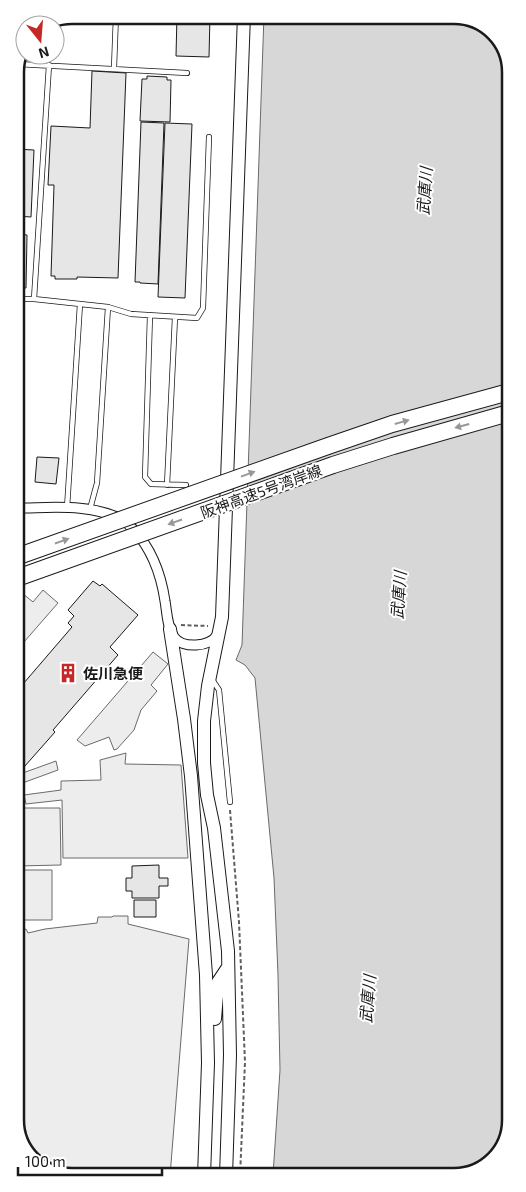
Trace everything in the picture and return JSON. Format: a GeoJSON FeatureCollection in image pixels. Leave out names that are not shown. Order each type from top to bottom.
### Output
{"type":"FeatureCollection","features":[{"type":"Feature","properties":{"kind":"highway","name":"阪神高速5号湾岸線"},"geometry":{"type":"LineString","coordinates":[[24,554],[392,424],[502,394]]}},
{"type":"Feature","properties":{"kind":"highway","name":"阪神高速5号湾岸線"},"geometry":{"type":"LineString","coordinates":[[24,575],[333,465],[502,415]]}},
{"type":"Feature","properties":{"kind":"street"},"geometry":{"type":"LineString","coordinates":[[226,1168],[230,1055],[228,967],[221,885],[214,828],[207,795],[204,763],[204,721],[210,677],[222,617],[244,24]]}},
{"type":"Feature","properties":{"kind":"street"},"geometry":{"type":"LineString","coordinates":[[24,508],[90,509],[123,520],[138,535],[149,550],[161,577],[184,719],[198,860],[206,975],[204,1168]]}},
{"type":"Feature","properties":{"kind":"street"},"geometry":{"type":"LineString","coordinates":[[170,629],[177,642],[184,644],[206,644],[215,639],[220,630]]}},
{"type":"Feature","properties":{"kind":"street"},"geometry":{"type":"LineString","coordinates":[[206,1095],[213,1084],[215,1065],[216,990],[218,982],[228,967]]}},
{"type":"Feature","properties":{"kind":"lane"},"geometry":{"type":"LineString","coordinates":[[114,68],[116,24]]}},
{"type":"Feature","properties":{"kind":"lane"},"geometry":{"type":"LineString","coordinates":[[34,299],[49,65],[186,73]]}},
{"type":"Feature","properties":{"kind":"lane"},"geometry":{"type":"LineString","coordinates":[[24,299],[108,307],[131,314],[197,318],[203,308],[209,137]]}},
{"type":"Feature","properties":{"kind":"lane"},"geometry":{"type":"LineString","coordinates":[[67,508],[80,304]]}},
{"type":"Feature","properties":{"kind":"lane"},"geometry":{"type":"LineString","coordinates":[[90,509],[97,483],[108,307]]}},
{"type":"Feature","properties":{"kind":"lane"},"geometry":{"type":"LineString","coordinates":[[150,315],[145,477],[151,484],[186,485]]}},
{"type":"Feature","properties":{"kind":"lane"},"geometry":{"type":"LineString","coordinates":[[167,485],[175,317]]}},
{"type":"Feature","properties":{"kind":"lane"},"geometry":{"type":"LineString","coordinates":[[210,677],[219,690],[230,802]]}},
{"type":"Feature","properties":{"kind":"shaded area"},"geometry":{"type":"Polygon","coordinates":[[[43,590],[58,603],[24,642],[24,595],[33,602],[43,590]]]}},
{"type":"Feature","properties":{"kind":"shaded area"},"geometry":{"type":"Polygon","coordinates":[[[153,652],[168,664],[151,685],[157,691],[141,710],[134,730],[114,750],[109,737],[85,746],[77,740],[153,652]]]}},
{"type":"Feature","properties":{"kind":"shaded area"},"geometry":{"type":"Polygon","coordinates":[[[126,753],[125,764],[181,765],[188,858],[63,858],[62,800],[26,804],[24,795],[61,790],[61,781],[101,780],[100,760],[126,753]]]}},
{"type":"Feature","properties":{"kind":"shaded area"},"geometry":{"type":"Polygon","coordinates":[[[56,761],[58,770],[24,782],[24,773],[56,761]]]}},
{"type":"Feature","properties":{"kind":"shaded area"},"geometry":{"type":"Polygon","coordinates":[[[24,808],[60,808],[61,865],[24,866],[24,808]]]}},
{"type":"Feature","properties":{"kind":"shaded area"},"geometry":{"type":"Polygon","coordinates":[[[24,870],[52,870],[52,920],[24,920],[24,870]]]}},
{"type":"Feature","properties":{"kind":"shaded area"},"geometry":{"type":"Polygon","coordinates":[[[128,916],[128,924],[189,939],[171,1168],[68,1168],[56,1166],[36,1152],[26,1136],[24,1120],[24,930],[26,929],[28,933],[45,929],[97,923],[98,917],[128,916]]]}},
{"type":"Feature","properties":{"kind":"water","name":"武庫川"},"geometry":{"type":"Polygon","coordinates":[[[264,24],[458,24],[470,26],[484,34],[492,42],[500,56],[502,65],[502,1127],[500,1136],[492,1150],[481,1160],[470,1166],[461,1168],[273,1168],[280,1070],[274,878],[255,678],[245,665],[236,660],[242,645],[264,24]]]}},
{"type":"Feature","properties":{"kind":"building"},"geometry":{"type":"Polygon","coordinates":[[[177,24],[210,24],[209,57],[176,56],[177,24]]]}},
{"type":"Feature","properties":{"kind":"building"},"geometry":{"type":"Polygon","coordinates":[[[92,71],[126,73],[118,278],[77,277],[77,279],[55,279],[55,276],[51,276],[54,185],[48,185],[51,126],[90,128],[92,71]]]}},
{"type":"Feature","properties":{"kind":"building"},"geometry":{"type":"Polygon","coordinates":[[[147,76],[167,77],[167,80],[171,80],[170,122],[140,121],[142,79],[147,79],[147,76]]]}},
{"type":"Feature","properties":{"kind":"building"},"geometry":{"type":"Polygon","coordinates":[[[141,122],[164,123],[158,284],[135,282],[141,122]]]}},
{"type":"Feature","properties":{"kind":"building"},"geometry":{"type":"Polygon","coordinates":[[[165,123],[192,124],[185,298],[158,297],[165,123]]]}},
{"type":"Feature","properties":{"kind":"building"},"geometry":{"type":"Polygon","coordinates":[[[24,149],[34,150],[31,217],[24,217],[24,149]]]}},
{"type":"Feature","properties":{"kind":"building"},"geometry":{"type":"Polygon","coordinates":[[[24,235],[27,235],[26,288],[24,288],[24,235]]]}},
{"type":"Feature","properties":{"kind":"building"},"geometry":{"type":"Polygon","coordinates":[[[37,457],[59,458],[56,484],[35,482],[37,457]]]}},
{"type":"Feature","properties":{"kind":"building","name":"佐川急便"},"geometry":{"type":"Polygon","coordinates":[[[93,581],[100,586],[102,584],[138,615],[110,647],[118,655],[53,730],[55,732],[24,767],[24,683],[72,627],[68,623],[74,616],[68,610],[93,581]]]}},
{"type":"Feature","properties":{"kind":"building"},"geometry":{"type":"Polygon","coordinates":[[[159,865],[159,878],[168,878],[168,886],[159,886],[159,898],[132,898],[132,891],[126,891],[126,878],[132,878],[132,866],[159,865]]]}},
{"type":"Feature","properties":{"kind":"building"},"geometry":{"type":"Polygon","coordinates":[[[134,900],[156,900],[156,917],[134,917],[134,900]]]}},
{"type":"Feature","properties":{"kind":"place","name":"佐川急便"},"geometry":{"type":"Point","coordinates":[68,673]}}]}
